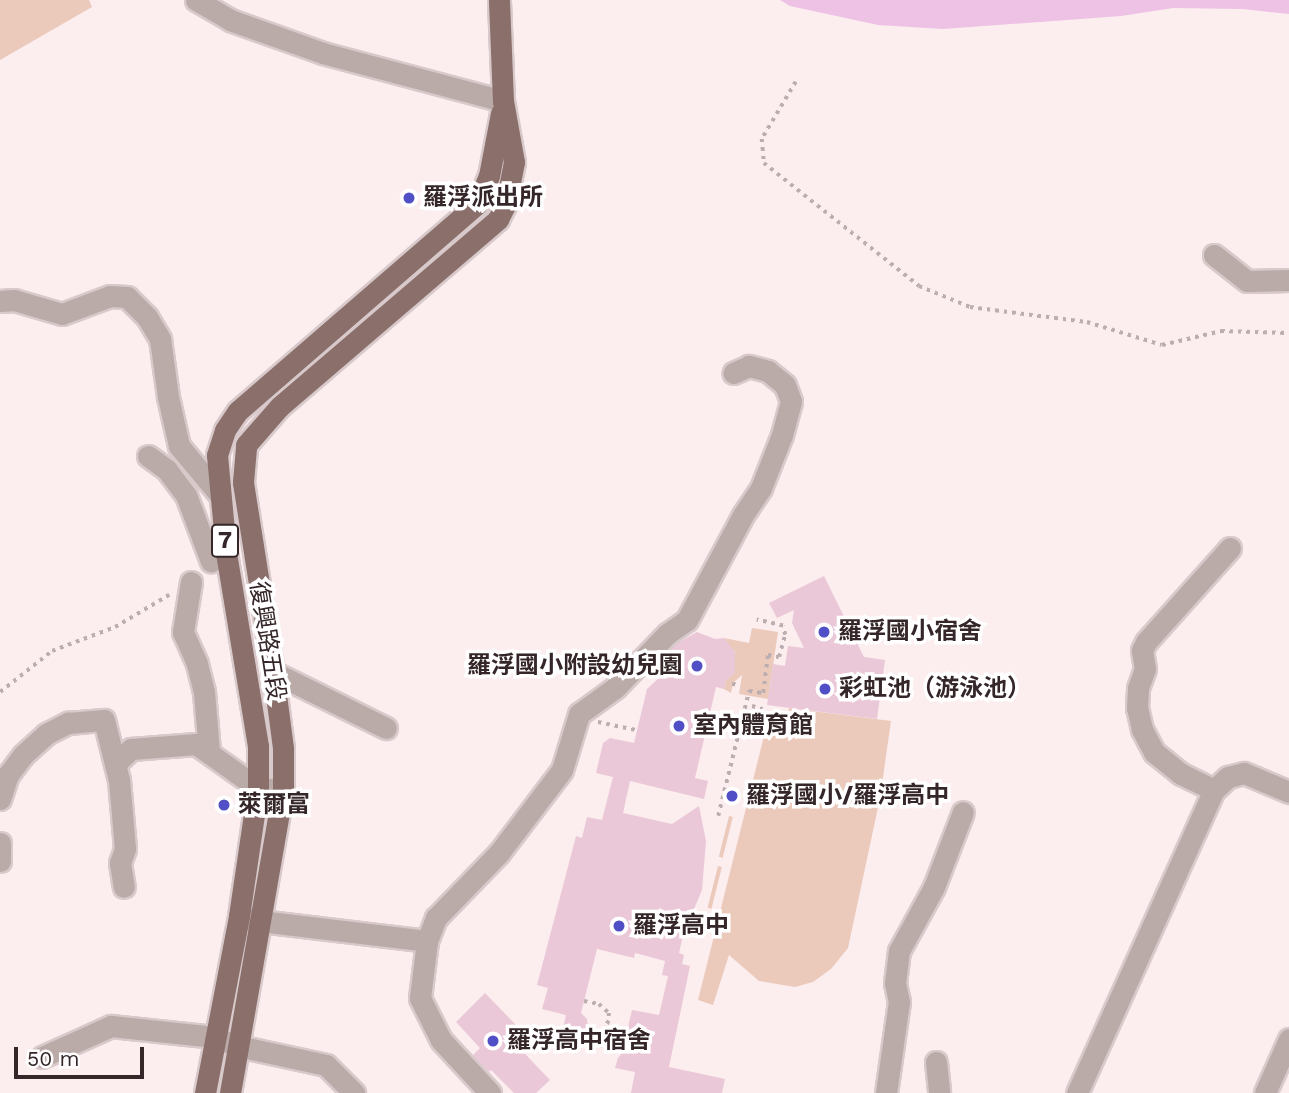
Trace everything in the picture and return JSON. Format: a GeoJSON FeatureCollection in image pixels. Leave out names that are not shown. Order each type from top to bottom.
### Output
{"type":"FeatureCollection","features":[{"type":"Feature","properties":{"kind":"main road","name":"復興路五段"},"geometry":{"type":"LineString","coordinates":[[230,1093],[283,790],[283,748],[274,672],[243,482],[246,445],[259,428],[498,219],[506,203],[514,162],[503,101],[499,0]]}},
{"type":"Feature","properties":{"kind":"main road","name":"復興路五段"},"geometry":{"type":"LineString","coordinates":[[205,1093],[239,916],[258,788],[258,746],[219,494],[217,455],[225,430],[238,411],[477,204],[489,176],[503,101]]}},
{"type":"Feature","properties":{"kind":"main road"},"geometry":{"type":"LineString","coordinates":[[407,265],[418,287]]}},
{"type":"Feature","properties":{"kind":"main road"},"geometry":{"type":"LineString","coordinates":[[238,411],[259,428]]}},
{"type":"Feature","properties":{"kind":"lane"},"geometry":{"type":"LineString","coordinates":[[196,0],[230,20],[323,53],[503,101]]}},
{"type":"Feature","properties":{"kind":"lane"},"geometry":{"type":"LineString","coordinates":[[1214,256],[1247,281],[1289,279]]}},
{"type":"Feature","properties":{"kind":"lane"},"geometry":{"type":"LineString","coordinates":[[0,301],[13,300],[62,314],[110,296],[127,297],[147,317],[160,339],[168,397],[179,446],[219,494]]}},
{"type":"Feature","properties":{"kind":"lane"},"geometry":{"type":"LineString","coordinates":[[490,1093],[441,1040],[420,998],[427,941],[436,918],[499,853],[562,770],[579,714],[616,687],[667,634],[687,620],[743,514],[761,488],[782,435],[791,401],[785,385],[768,371],[749,366],[733,373]]}},
{"type":"Feature","properties":{"kind":"lane"},"geometry":{"type":"LineString","coordinates":[[148,456],[167,470],[187,495],[211,561]]}},
{"type":"Feature","properties":{"kind":"lane"},"geometry":{"type":"LineString","coordinates":[[1214,790],[1181,774],[1154,752],[1142,729],[1138,698],[1145,669],[1142,650],[1146,642],[1230,548]]}},
{"type":"Feature","properties":{"kind":"lane"},"geometry":{"type":"LineString","coordinates":[[191,582],[183,632],[197,664],[204,692],[209,751]]}},
{"type":"Feature","properties":{"kind":"lane"},"geometry":{"type":"LineString","coordinates":[[274,672],[386,728]]}},
{"type":"Feature","properties":{"kind":"lane"},"geometry":{"type":"LineString","coordinates":[[0,799],[8,775],[23,755],[46,734],[68,723],[104,720],[116,763],[125,849],[120,863],[124,887]]}},
{"type":"Feature","properties":{"kind":"lane"},"geometry":{"type":"LineString","coordinates":[[116,763],[131,749],[196,744],[258,788],[283,790]]}},
{"type":"Feature","properties":{"kind":"lane"},"geometry":{"type":"LineString","coordinates":[[1077,1093],[1214,790],[1228,777],[1244,774],[1289,793]]}},
{"type":"Feature","properties":{"kind":"lane"},"geometry":{"type":"LineString","coordinates":[[886,1093],[899,1002],[895,983],[899,951],[934,887],[963,812]]}},
{"type":"Feature","properties":{"kind":"lane"},"geometry":{"type":"LineString","coordinates":[[0,843],[0,861]]}},
{"type":"Feature","properties":{"kind":"lane"},"geometry":{"type":"LineString","coordinates":[[239,916],[260,921],[427,941]]}},
{"type":"Feature","properties":{"kind":"lane"},"geometry":{"type":"LineString","coordinates":[[42,1057],[111,1026],[214,1037],[238,1046],[326,1065],[354,1093]]}},
{"type":"Feature","properties":{"kind":"lane"},"geometry":{"type":"LineString","coordinates":[[1265,1093],[1289,1039]]}},
{"type":"Feature","properties":{"kind":"lane"},"geometry":{"type":"LineString","coordinates":[[936,1062],[939,1093]]}},
{"type":"Feature","properties":{"kind":"path"},"geometry":{"type":"LineString","coordinates":[[796,82],[762,139],[764,163],[919,286],[970,307],[1087,322],[1162,345],[1221,331],[1289,333]]}},
{"type":"Feature","properties":{"kind":"path"},"geometry":{"type":"LineString","coordinates":[[0,692],[52,651],[115,627],[191,582]]}},
{"type":"Feature","properties":{"kind":"path"},"geometry":{"type":"LineString","coordinates":[[718,816],[748,691],[762,693],[768,655],[779,657],[785,635],[783,626],[757,620]]}},
{"type":"Feature","properties":{"kind":"path"},"geometry":{"type":"LineString","coordinates":[[732,684],[740,685]]}},
{"type":"Feature","properties":{"kind":"path"},"geometry":{"type":"LineString","coordinates":[[752,706],[763,709]]}},
{"type":"Feature","properties":{"kind":"path"},"geometry":{"type":"LineString","coordinates":[[611,724],[638,730]]}},
{"type":"Feature","properties":{"kind":"path"},"geometry":{"type":"LineString","coordinates":[[584,1001],[599,1004],[609,1013],[609,1021],[598,1039],[600,1045],[623,1051]]}},
{"type":"Feature","properties":{"kind":"shaded area"},"geometry":{"type":"Polygon","coordinates":[[[0,0],[89,0],[92,7],[0,60],[0,0]]]}},
{"type":"Feature","properties":{"kind":"shaded area"},"geometry":{"type":"Polygon","coordinates":[[[780,0],[1289,0],[1289,14],[1243,9],[1173,8],[1121,16],[943,29],[878,25],[790,6],[780,0]]]}},
{"type":"Feature","properties":{"kind":"shaded area"},"geometry":{"type":"Polygon","coordinates":[[[752,628],[778,632],[768,699],[739,694],[742,675],[733,683],[731,693],[724,689],[726,680],[735,673],[735,651],[727,650],[728,643],[724,638],[749,643],[752,628]]]}},
{"type":"Feature","properties":{"kind":"shaded area"},"geometry":{"type":"Polygon","coordinates":[[[789,708],[891,721],[880,798],[848,948],[831,969],[813,982],[795,987],[759,981],[729,955],[713,1005],[698,1000],[768,720],[786,724],[789,708]]]}},
{"type":"Feature","properties":{"kind":"shaded area"},"geometry":{"type":"Polygon","coordinates":[[[729,816],[733,817],[723,858],[719,857],[729,816]]]}},
{"type":"Feature","properties":{"kind":"shaded area"},"geometry":{"type":"Polygon","coordinates":[[[718,866],[722,867],[711,909],[708,908],[718,866]]]}},
{"type":"Feature","properties":{"kind":"building"},"geometry":{"type":"Polygon","coordinates":[[[824,576],[864,657],[885,660],[877,719],[767,705],[773,664],[785,666],[788,646],[804,648],[792,623],[794,610],[777,618],[769,603],[824,576]]]}},
{"type":"Feature","properties":{"kind":"building"},"geometry":{"type":"Polygon","coordinates":[[[697,632],[715,639],[724,638],[735,652],[735,673],[726,680],[724,689],[716,687],[695,778],[708,781],[704,799],[630,781],[623,813],[672,824],[699,806],[706,841],[702,890],[692,914],[688,914],[679,953],[684,955],[682,964],[690,966],[669,1067],[725,1079],[722,1093],[631,1093],[635,1072],[615,1068],[622,1053],[632,1010],[659,1015],[668,976],[662,975],[665,961],[635,953],[634,958],[597,949],[581,1013],[587,1019],[588,1029],[563,1028],[566,1015],[542,1009],[548,988],[537,985],[576,836],[582,838],[587,817],[602,820],[613,777],[596,773],[603,743],[610,738],[634,743],[647,689],[661,676],[658,662],[676,644],[697,632]]]}},
{"type":"Feature","properties":{"kind":"building","name":"羅浮高中宿舍"},"geometry":{"type":"Polygon","coordinates":[[[485,993],[516,1025],[506,1034],[550,1080],[536,1093],[514,1093],[491,1070],[489,1072],[473,1055],[480,1048],[456,1022],[485,993]]]}},
{"type":"Feature","properties":{"kind":"place","name":"羅浮派出所"},"geometry":{"type":"Point","coordinates":[409,198]}},
{"type":"Feature","properties":{"kind":"place","name":"羅浮國小宿舍"},"geometry":{"type":"Point","coordinates":[824,632]}},
{"type":"Feature","properties":{"kind":"place","name":"羅浮國小附設幼兒園"},"geometry":{"type":"Point","coordinates":[697,666]}},
{"type":"Feature","properties":{"kind":"place","name":"彩虹池（游泳池）"},"geometry":{"type":"Point","coordinates":[825,689]}},
{"type":"Feature","properties":{"kind":"place","name":"室內體育館"},"geometry":{"type":"Point","coordinates":[679,726]}},
{"type":"Feature","properties":{"kind":"place","name":"羅浮國小/羅浮高中"},"geometry":{"type":"Point","coordinates":[732,796]}},
{"type":"Feature","properties":{"kind":"place","name":"萊爾富"},"geometry":{"type":"Point","coordinates":[224,805]}},
{"type":"Feature","properties":{"kind":"place","name":"羅浮高中"},"geometry":{"type":"Point","coordinates":[619,926]}},
{"type":"Feature","properties":{"kind":"place","name":"羅浮高中宿舍"},"geometry":{"type":"Point","coordinates":[493,1041]}}]}
